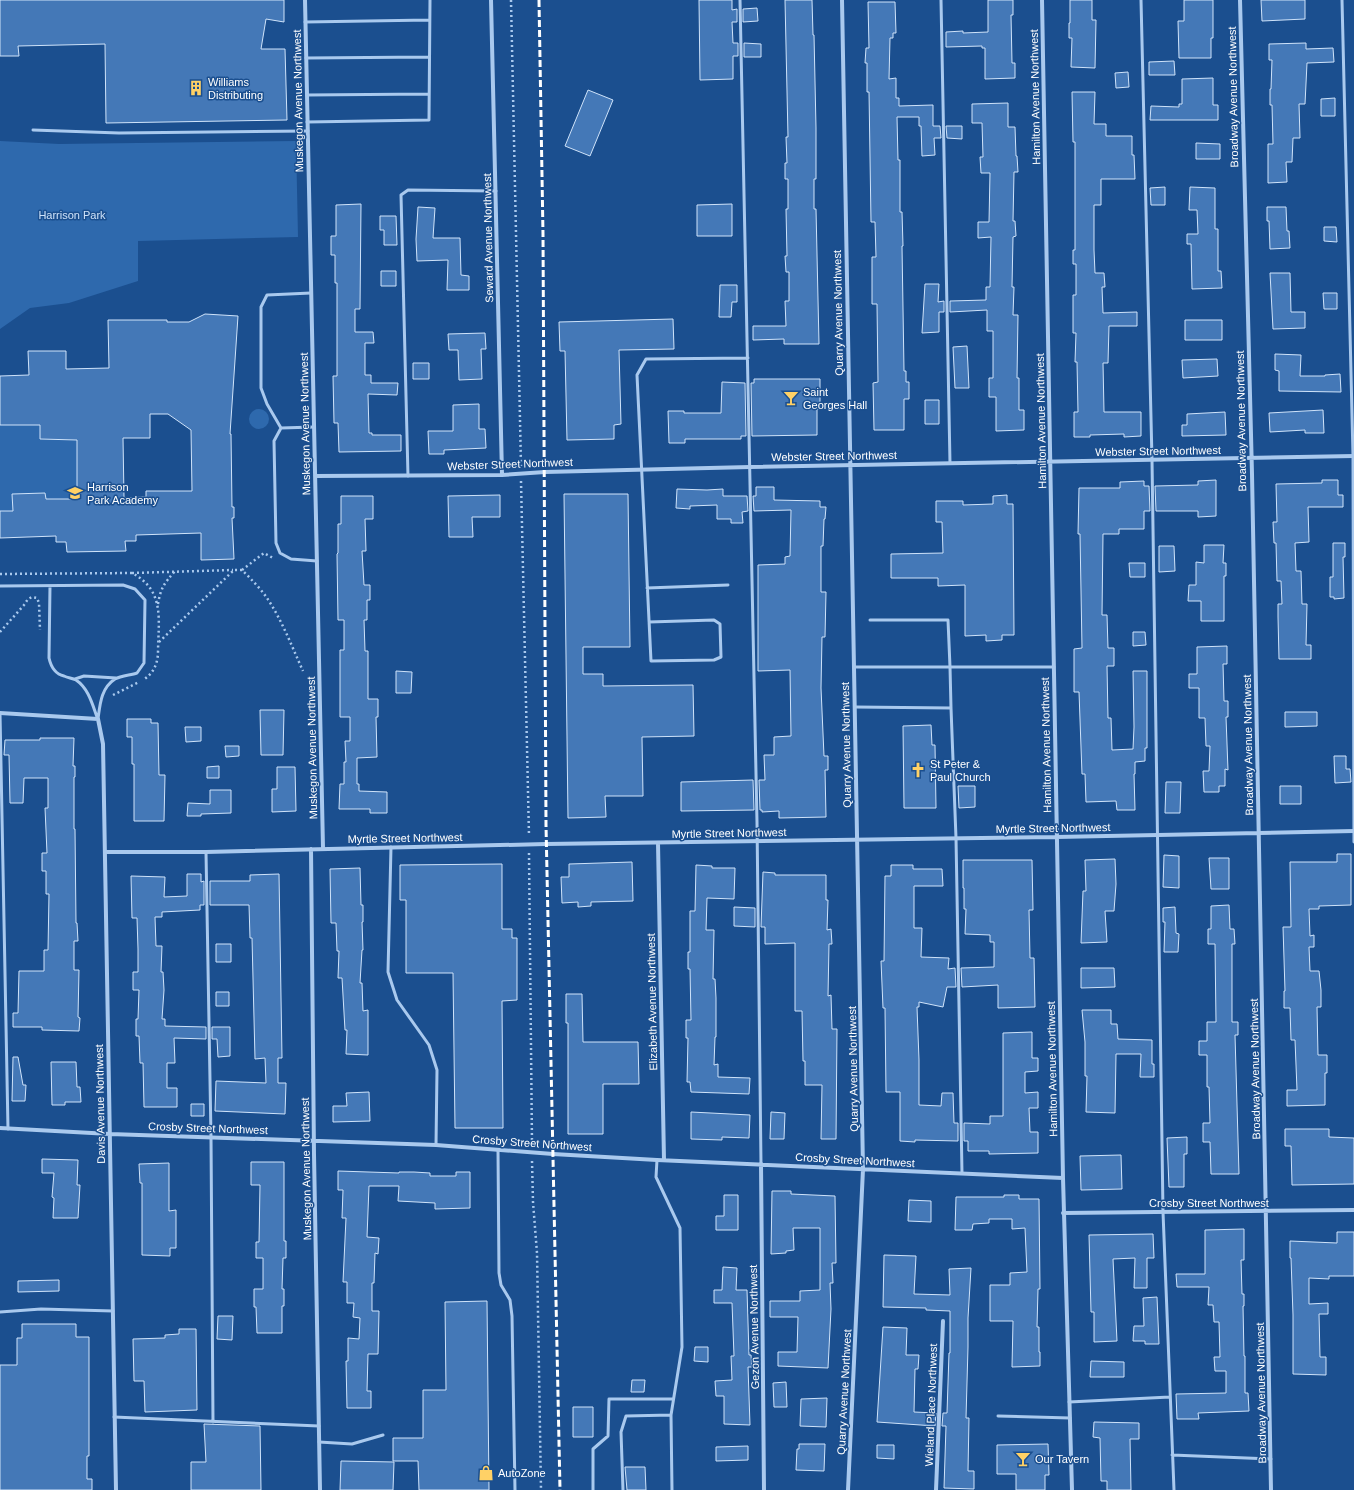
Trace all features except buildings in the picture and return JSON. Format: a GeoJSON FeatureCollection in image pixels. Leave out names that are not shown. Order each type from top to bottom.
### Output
{"type":"FeatureCollection","features":[{"type":"Feature","properties":{"kind":"street","name":"Muskegon Avenue Northwest"},"geometry":{"type":"LineString","coordinates":[[305,0],[323,848]]}},
{"type":"Feature","properties":{"kind":"street","name":"Seward Avenue Northwest"},"geometry":{"type":"LineString","coordinates":[[492,0],[502,475]]}},
{"type":"Feature","properties":{"kind":"street","name":"Quarry Avenue Northwest"},"geometry":{"type":"LineString","coordinates":[[842,0],[863,1169],[848,1490]]}},
{"type":"Feature","properties":{"kind":"street","name":"Hamilton Avenue Northwest"},"geometry":{"type":"LineString","coordinates":[[1042,0],[1056,837],[1063,1178],[1072,1490]]}},
{"type":"Feature","properties":{"kind":"street","name":"Broadway Avenue Northwest"},"geometry":{"type":"LineString","coordinates":[[1240,0],[1267,1212],[1271,1490]]}},
{"type":"Feature","properties":{"kind":"street","name":"Webster Street Northwest"},"geometry":{"type":"LineString","coordinates":[[315,476],[502,475],[641,469],[1353,456]]}},
{"type":"Feature","properties":{"kind":"street"},"geometry":{"type":"LineString","coordinates":[[0,713],[98,719]]}},
{"type":"Feature","properties":{"kind":"street","name":"Davis Avenue Northwest"},"geometry":{"type":"LineString","coordinates":[[98,719],[103,744],[116,1490]]}},
{"type":"Feature","properties":{"kind":"street","name":"Myrtle Street Northwest"},"geometry":{"type":"LineString","coordinates":[[105,852],[206,852],[323,848],[1056,837],[1354,830]]}},
{"type":"Feature","properties":{"kind":"street","name":"Elizabeth Avenue Northwest"},"geometry":{"type":"LineString","coordinates":[[658,843],[664,1160]]}},
{"type":"Feature","properties":{"kind":"street","name":"Muskegon Avenue Northwest"},"geometry":{"type":"LineString","coordinates":[[311,849],[320,1490]]}},
{"type":"Feature","properties":{"kind":"street","name":"Crosby Street Northwest"},"geometry":{"type":"LineString","coordinates":[[0,1128],[110,1134],[436,1146],[657,1160],[1063,1178]]}},
{"type":"Feature","properties":{"kind":"street","name":"Gezon Avenue Northwest"},"geometry":{"type":"LineString","coordinates":[[761,1164],[764,1490]]}},
{"type":"Feature","properties":{"kind":"street","name":"Crosby Street Northwest"},"geometry":{"type":"LineString","coordinates":[[1064,1213],[1354,1210]]}},
{"type":"Feature","properties":{"kind":"street","name":"Wieland Place Northwest"},"geometry":{"type":"LineString","coordinates":[[936,1490],[943,1321]]}},
{"type":"Feature","properties":{"kind":"lane"},"geometry":{"type":"LineString","coordinates":[[308,122],[429,120],[430,0]]}},
{"type":"Feature","properties":{"kind":"lane"},"geometry":{"type":"LineString","coordinates":[[740,0],[757,842],[761,1164]]}},
{"type":"Feature","properties":{"kind":"lane"},"geometry":{"type":"LineString","coordinates":[[941,0],[950,463]]}},
{"type":"Feature","properties":{"kind":"lane"},"geometry":{"type":"LineString","coordinates":[[1141,0],[1152,460],[1163,1212],[1174,1490]]}},
{"type":"Feature","properties":{"kind":"lane"},"geometry":{"type":"LineString","coordinates":[[1342,0],[1353,456],[1354,842]]}},
{"type":"Feature","properties":{"kind":"lane"},"geometry":{"type":"LineString","coordinates":[[305,22],[429,20]]}},
{"type":"Feature","properties":{"kind":"lane"},"geometry":{"type":"LineString","coordinates":[[306,58],[429,57]]}},
{"type":"Feature","properties":{"kind":"lane"},"geometry":{"type":"LineString","coordinates":[[307,96],[429,94]]}},
{"type":"Feature","properties":{"kind":"lane"},"geometry":{"type":"LineString","coordinates":[[33,130],[119,133],[308,131]]}},
{"type":"Feature","properties":{"kind":"lane"},"geometry":{"type":"LineString","coordinates":[[408,476],[401,195],[408,190],[496,191]]}},
{"type":"Feature","properties":{"kind":"lane"},"geometry":{"type":"LineString","coordinates":[[281,428],[267,404],[260,388],[261,307],[267,295],[311,293]]}},
{"type":"Feature","properties":{"kind":"lane"},"geometry":{"type":"LineString","coordinates":[[649,622],[714,620],[720,624],[721,657],[714,660],[651,661],[641,469],[637,375],[646,359],[748,358]]}},
{"type":"Feature","properties":{"kind":"lane"},"geometry":{"type":"LineString","coordinates":[[281,428],[314,427]]}},
{"type":"Feature","properties":{"kind":"lane"},"geometry":{"type":"LineString","coordinates":[[281,428],[274,441],[276,543],[280,553],[291,559],[317,561]]}},
{"type":"Feature","properties":{"kind":"lane"},"geometry":{"type":"LineString","coordinates":[[0,586],[122,585],[135,589],[145,600],[144,663],[137,673],[116,678],[84,676],[75,679],[62,676],[52,669],[48,658],[50,586]]}},
{"type":"Feature","properties":{"kind":"lane"},"geometry":{"type":"LineString","coordinates":[[647,588],[728,585]]}},
{"type":"Feature","properties":{"kind":"lane"},"geometry":{"type":"LineString","coordinates":[[870,620],[948,620],[956,838],[962,1173]]}},
{"type":"Feature","properties":{"kind":"lane"},"geometry":{"type":"LineString","coordinates":[[854,667],[1054,667]]}},
{"type":"Feature","properties":{"kind":"lane"},"geometry":{"type":"LineString","coordinates":[[98,719],[102,696],[107,687],[116,678]]}},
{"type":"Feature","properties":{"kind":"lane"},"geometry":{"type":"LineString","coordinates":[[75,679],[90,696],[98,719]]}},
{"type":"Feature","properties":{"kind":"lane"},"geometry":{"type":"LineString","coordinates":[[855,707],[951,708]]}},
{"type":"Feature","properties":{"kind":"lane"},"geometry":{"type":"LineString","coordinates":[[0,713],[8,1129]]}},
{"type":"Feature","properties":{"kind":"lane"},"geometry":{"type":"LineString","coordinates":[[391,847],[388,972],[397,1000],[429,1045],[437,1070],[436,1146]]}},
{"type":"Feature","properties":{"kind":"lane"},"geometry":{"type":"LineString","coordinates":[[206,852],[211,1137],[213,1422]]}},
{"type":"Feature","properties":{"kind":"lane"},"geometry":{"type":"LineString","coordinates":[[498,1150],[499,1273],[501,1285],[510,1300],[512,1316],[515,1490]]}},
{"type":"Feature","properties":{"kind":"lane"},"geometry":{"type":"LineString","coordinates":[[657,1160],[656,1178],[680,1228],[682,1347],[671,1415],[672,1490]]}},
{"type":"Feature","properties":{"kind":"lane"},"geometry":{"type":"LineString","coordinates":[[0,1312],[41,1309],[113,1311]]}},
{"type":"Feature","properties":{"kind":"lane"},"geometry":{"type":"LineString","coordinates":[[1069,1402],[1170,1397]]}},
{"type":"Feature","properties":{"kind":"lane"},"geometry":{"type":"LineString","coordinates":[[593,1490],[593,1449],[608,1436],[609,1399],[674,1399]]}},
{"type":"Feature","properties":{"kind":"lane"},"geometry":{"type":"LineString","coordinates":[[623,1490],[621,1432],[626,1416],[671,1415]]}},
{"type":"Feature","properties":{"kind":"lane"},"geometry":{"type":"LineString","coordinates":[[998,1416],[1070,1418]]}},
{"type":"Feature","properties":{"kind":"lane"},"geometry":{"type":"LineString","coordinates":[[114,1417],[319,1426]]}},
{"type":"Feature","properties":{"kind":"lane"},"geometry":{"type":"LineString","coordinates":[[319,1442],[352,1444],[383,1435]]}},
{"type":"Feature","properties":{"kind":"lane"},"geometry":{"type":"LineString","coordinates":[[1172,1455],[1271,1459]]}},
{"type":"Feature","properties":{"kind":"path"},"geometry":{"type":"LineString","coordinates":[[511,0],[529,845],[532,1153],[533,1202],[537,1253],[541,1490]]}},
{"type":"Feature","properties":{"kind":"path"},"geometry":{"type":"LineString","coordinates":[[0,574],[242,570],[264,553],[276,560]]}},
{"type":"Feature","properties":{"kind":"path"},"geometry":{"type":"LineString","coordinates":[[158,643],[234,570]]}},
{"type":"Feature","properties":{"kind":"path"},"geometry":{"type":"LineString","coordinates":[[242,570],[268,600],[277,615],[303,671]]}},
{"type":"Feature","properties":{"kind":"path"},"geometry":{"type":"LineString","coordinates":[[108,697],[146,678],[153,671],[157,662],[158,606],[160,591],[165,582],[175,571]]}},
{"type":"Feature","properties":{"kind":"path"},"geometry":{"type":"LineString","coordinates":[[132,573],[142,578],[150,586],[156,597],[158,606]]}},
{"type":"Feature","properties":{"kind":"path"},"geometry":{"type":"LineString","coordinates":[[0,632],[28,599],[32,597],[37,598],[39,603],[40,634]]}},
{"type":"Feature","properties":{"kind":"green space","name":"Harrison Park"},"geometry":{"type":"Polygon","coordinates":[[[0,141],[59,144],[296,141],[298,237],[138,241],[138,281],[69,303],[30,308],[0,329],[0,141]]]}},
{"type":"Feature","properties":{"kind":"green space"},"geometry":{"type":"Polygon","coordinates":[[[259,409],[266,412],[269,419],[266,426],[259,429],[252,426],[249,419],[252,412],[259,409]]]}},
{"type":"Feature","properties":{"kind":"green space"},"geometry":{"type":"Polygon","coordinates":[[[0,425],[40,425],[40,439],[77,440],[77,499],[46,499],[45,493],[13,494],[13,511],[0,511],[0,425]]]}},
{"type":"Feature","properties":{"kind":"railway"},"geometry":{"type":"LineString","coordinates":[[539,0],[543,234],[546,825],[560,1490]]}},
{"type":"Feature","properties":{"kind":"place","name":"Williams Distributing"},"geometry":{"type":"Point","coordinates":[196,88]}},
{"type":"Feature","properties":{"kind":"place","name":"Saint Georges Hall"},"geometry":{"type":"Point","coordinates":[791,398]}},
{"type":"Feature","properties":{"kind":"place","name":"Harrison Park Academy"},"geometry":{"type":"Point","coordinates":[75,493]}},
{"type":"Feature","properties":{"kind":"place","name":"St Peter & Paul Church"},"geometry":{"type":"Point","coordinates":[918,770]}},
{"type":"Feature","properties":{"kind":"place","name":"Our Tavern"},"geometry":{"type":"Point","coordinates":[1023,1459]}},
{"type":"Feature","properties":{"kind":"place","name":"AutoZone"},"geometry":{"type":"Point","coordinates":[486,1473]}}]}
